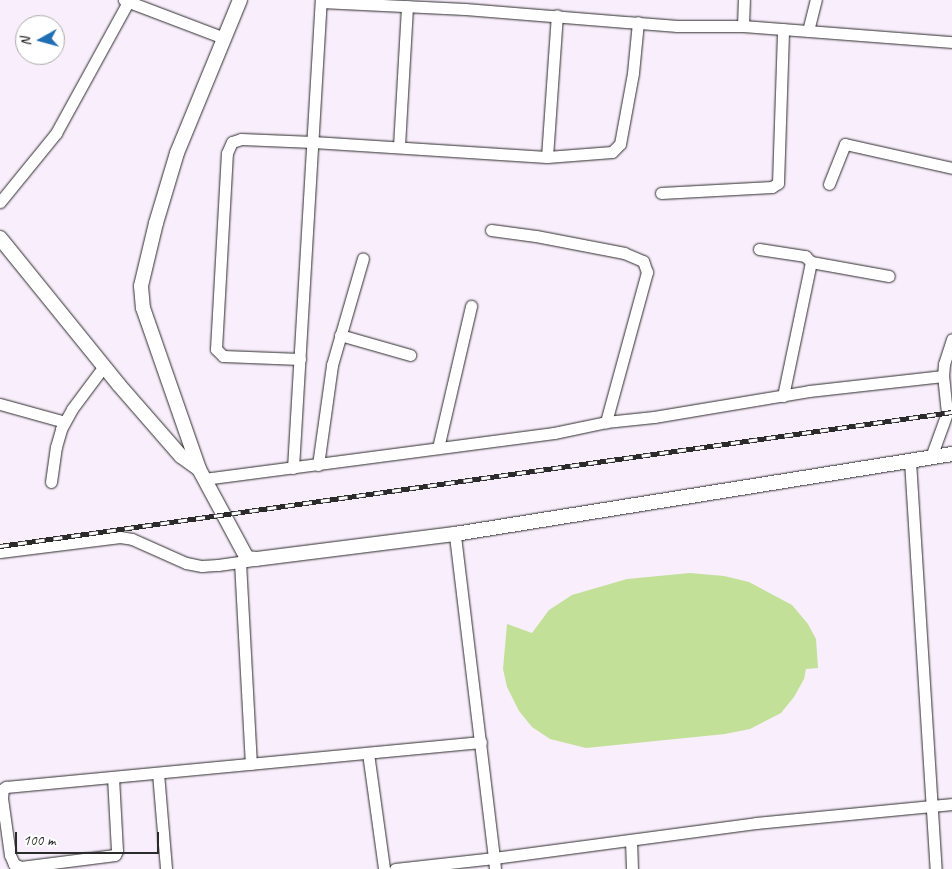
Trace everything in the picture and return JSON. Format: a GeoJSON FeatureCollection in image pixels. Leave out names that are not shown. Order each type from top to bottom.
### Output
{"type":"FeatureCollection","features":[{"type":"Feature","properties":{"kind":"main road"},"geometry":{"type":"LineString","coordinates":[[240,0],[177,153],[156,223],[141,286],[143,308],[202,474],[246,561],[455,534],[952,454]]}},
{"type":"Feature","properties":{"kind":"main road"},"geometry":{"type":"LineString","coordinates":[[1,240],[104,366],[181,456],[202,474]]}},
{"type":"Feature","properties":{"kind":"street"},"geometry":{"type":"LineString","coordinates":[[0,202],[56,134],[127,0],[224,38]]}},
{"type":"Feature","properties":{"kind":"street"},"geometry":{"type":"LineString","coordinates":[[743,26],[744,0]]}},
{"type":"Feature","properties":{"kind":"street"},"geometry":{"type":"LineString","coordinates":[[808,31],[816,0]]}},
{"type":"Feature","properties":{"kind":"street"},"geometry":{"type":"LineString","coordinates":[[293,468],[321,1],[558,15],[677,26],[743,26],[952,42]]}},
{"type":"Feature","properties":{"kind":"street"},"geometry":{"type":"LineString","coordinates":[[399,146],[407,6]]}},
{"type":"Feature","properties":{"kind":"street"},"geometry":{"type":"LineString","coordinates":[[547,157],[558,15]]}},
{"type":"Feature","properties":{"kind":"street"},"geometry":{"type":"LineString","coordinates":[[300,359],[223,356],[217,352],[227,153],[230,144],[241,139],[399,146],[547,157],[612,152],[620,144],[633,73],[638,22]]}},
{"type":"Feature","properties":{"kind":"street"},"geometry":{"type":"LineString","coordinates":[[660,193],[772,187],[778,183],[784,29]]}},
{"type":"Feature","properties":{"kind":"street"},"geometry":{"type":"LineString","coordinates":[[829,184],[843,147],[849,144],[952,168]]}},
{"type":"Feature","properties":{"kind":"street"},"geometry":{"type":"LineString","coordinates":[[491,230],[536,236],[624,253],[643,261],[647,272],[606,422]]}},
{"type":"Feature","properties":{"kind":"street"},"geometry":{"type":"LineString","coordinates":[[758,249],[805,256],[811,262],[889,276]]}},
{"type":"Feature","properties":{"kind":"street"},"geometry":{"type":"LineString","coordinates":[[318,465],[328,393],[340,335],[362,258]]}},
{"type":"Feature","properties":{"kind":"street"},"geometry":{"type":"LineString","coordinates":[[783,396],[811,262]]}},
{"type":"Feature","properties":{"kind":"street"},"geometry":{"type":"LineString","coordinates":[[438,448],[471,306]]}},
{"type":"Feature","properties":{"kind":"street"},"geometry":{"type":"LineString","coordinates":[[340,335],[410,355]]}},
{"type":"Feature","properties":{"kind":"street"},"geometry":{"type":"LineString","coordinates":[[931,458],[947,412],[943,376],[944,364],[952,339]]}},
{"type":"Feature","properties":{"kind":"street"},"geometry":{"type":"LineString","coordinates":[[52,482],[56,447],[65,422],[72,409],[104,366]]}},
{"type":"Feature","properties":{"kind":"street"},"geometry":{"type":"LineString","coordinates":[[202,474],[318,465],[554,433],[606,422],[654,417],[783,396],[943,376]]}},
{"type":"Feature","properties":{"kind":"street"},"geometry":{"type":"LineString","coordinates":[[0,404],[65,422]]}},
{"type":"Feature","properties":{"kind":"street"},"geometry":{"type":"LineString","coordinates":[[910,461],[936,869]]}},
{"type":"Feature","properties":{"kind":"street"},"geometry":{"type":"LineString","coordinates":[[455,534],[495,863]]}},
{"type":"Feature","properties":{"kind":"street"},"geometry":{"type":"LineString","coordinates":[[0,552],[120,537],[132,539],[186,563],[218,565],[246,561],[251,764]]}},
{"type":"Feature","properties":{"kind":"street"},"geometry":{"type":"LineString","coordinates":[[113,777],[117,851],[115,855],[22,867],[14,864],[10,855],[2,798],[3,789],[6,787],[481,742]]}},
{"type":"Feature","properties":{"kind":"street"},"geometry":{"type":"LineString","coordinates":[[368,753],[384,869]]}},
{"type":"Feature","properties":{"kind":"street"},"geometry":{"type":"LineString","coordinates":[[158,773],[166,869]]}},
{"type":"Feature","properties":{"kind":"street"},"geometry":{"type":"LineString","coordinates":[[395,869],[495,863],[631,840],[756,823],[952,804]]}},
{"type":"Feature","properties":{"kind":"street"},"geometry":{"type":"LineString","coordinates":[[631,840],[632,869]]}},
{"type":"Feature","properties":{"kind":"green space"},"geometry":{"type":"Polygon","coordinates":[[[690,573],[724,576],[749,582],[792,605],[808,624],[816,639],[818,668],[806,669],[804,679],[794,697],[781,713],[750,729],[725,734],[586,748],[550,739],[532,727],[519,711],[507,687],[503,669],[507,624],[532,633],[549,610],[572,595],[627,579],[690,573]]]}},
{"type":"Feature","properties":{"kind":"railway"},"geometry":{"type":"LineString","coordinates":[[0,546],[952,412]]}}]}
